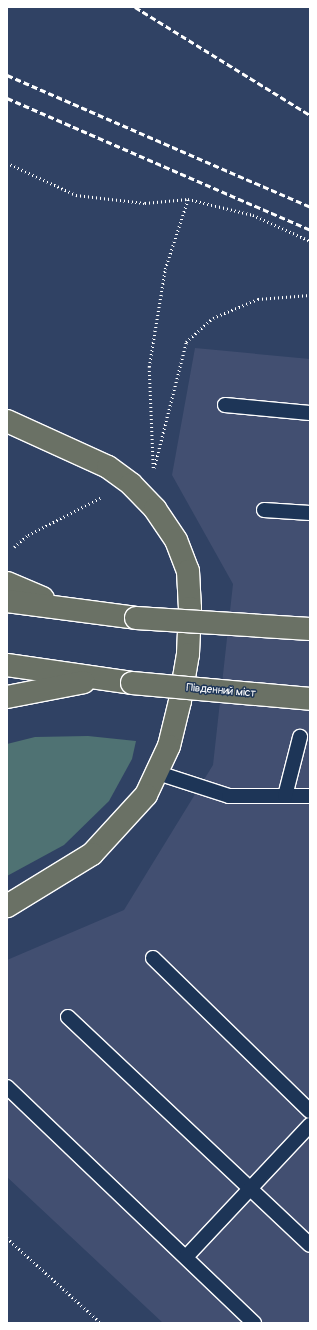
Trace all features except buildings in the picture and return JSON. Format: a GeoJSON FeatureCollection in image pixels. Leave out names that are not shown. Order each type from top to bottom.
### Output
{"type":"FeatureCollection","features":[{"type":"Feature","properties":{"kind":"main road"},"geometry":{"type":"LineString","coordinates":[[7,421],[108,467],[131,484],[155,509],[176,540],[188,571],[190,608],[188,654],[180,701],[169,746],[158,773],[146,794],[92,854],[7,906]]}},
{"type":"Feature","properties":{"kind":"main road"},"geometry":{"type":"LineString","coordinates":[[7,583],[72,610]]}},
{"type":"Feature","properties":{"kind":"main road"},"geometry":{"type":"LineString","coordinates":[[7,601],[136,618],[310,629]]}},
{"type":"Feature","properties":{"kind":"main road","name":"Південний міст"},"geometry":{"type":"LineString","coordinates":[[7,666],[132,683],[310,698]]}},
{"type":"Feature","properties":{"kind":"main road"},"geometry":{"type":"LineString","coordinates":[[7,697],[101,679]]}},
{"type":"Feature","properties":{"kind":"lane"},"geometry":{"type":"LineString","coordinates":[[225,405],[310,413]]}},
{"type":"Feature","properties":{"kind":"lane"},"geometry":{"type":"LineString","coordinates":[[264,510],[310,513]]}},
{"type":"Feature","properties":{"kind":"lane"},"geometry":{"type":"LineString","coordinates":[[285,796],[300,737]]}},
{"type":"Feature","properties":{"kind":"lane"},"geometry":{"type":"LineString","coordinates":[[158,773],[229,796],[310,796]]}},
{"type":"Feature","properties":{"kind":"lane"},"geometry":{"type":"LineString","coordinates":[[153,958],[310,1111]]}},
{"type":"Feature","properties":{"kind":"lane"},"geometry":{"type":"LineString","coordinates":[[68,1017],[310,1244]]}},
{"type":"Feature","properties":{"kind":"lane"},"geometry":{"type":"LineString","coordinates":[[7,1087],[254,1323]]}},
{"type":"Feature","properties":{"kind":"lane"},"geometry":{"type":"LineString","coordinates":[[186,1257],[310,1125]]}},
{"type":"Feature","properties":{"kind":"path"},"geometry":{"type":"LineString","coordinates":[[7,163],[76,195],[145,203],[188,199],[254,216],[310,241]]}},
{"type":"Feature","properties":{"kind":"path"},"geometry":{"type":"LineString","coordinates":[[188,199],[165,269],[149,367],[153,472],[186,342],[214,318],[258,299],[310,295]]}},
{"type":"Feature","properties":{"kind":"path"},"geometry":{"type":"LineString","coordinates":[[14,547],[28,535],[109,493]]}},
{"type":"Feature","properties":{"kind":"path"},"geometry":{"type":"LineString","coordinates":[[7,1238],[102,1323]]}},
{"type":"Feature","properties":{"kind":"shaded area"},"geometry":{"type":"Polygon","coordinates":[[[195,348],[310,359],[310,1323],[163,1323],[7,1177],[7,960],[124,910],[213,765],[233,584],[172,475],[195,348]]]}},
{"type":"Feature","properties":{"kind":"green space"},"geometry":{"type":"Polygon","coordinates":[[[88,736],[136,741],[132,759],[109,801],[64,845],[7,876],[7,744],[35,737],[88,736]]]}},
{"type":"Feature","properties":{"kind":"railway"},"geometry":{"type":"LineString","coordinates":[[135,7],[310,115]]}},
{"type":"Feature","properties":{"kind":"railway"},"geometry":{"type":"LineString","coordinates":[[7,75],[310,207]]}},
{"type":"Feature","properties":{"kind":"railway"},"geometry":{"type":"LineString","coordinates":[[7,98],[310,230]]}}]}
